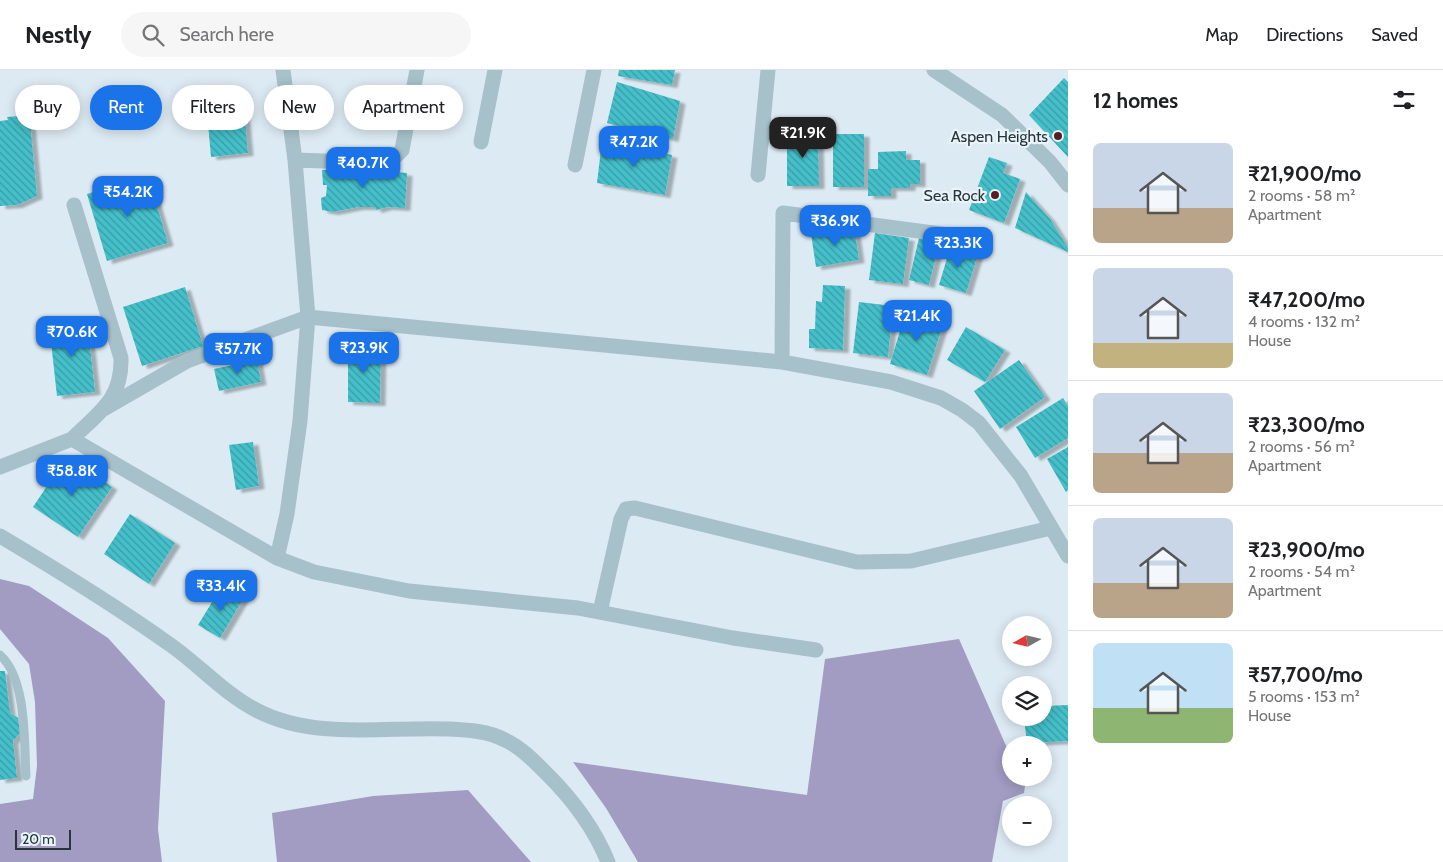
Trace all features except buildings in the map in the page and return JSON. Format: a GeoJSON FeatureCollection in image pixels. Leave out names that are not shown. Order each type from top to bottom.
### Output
{"type":"FeatureCollection","features":[{"type":"Feature","properties":{"kind":"street"},"geometry":{"type":"LineString","coordinates":[[277,558],[287,514],[300,421],[308,317],[295,160],[283,70]]}},
{"type":"Feature","properties":{"kind":"street"},"geometry":{"type":"LineString","coordinates":[[295,160],[382,163],[393,159],[402,150],[417,70]]}},
{"type":"Feature","properties":{"kind":"street"},"geometry":{"type":"LineString","coordinates":[[481,142],[495,70]]}},
{"type":"Feature","properties":{"kind":"street"},"geometry":{"type":"LineString","coordinates":[[575,165],[594,70]]}},
{"type":"Feature","properties":{"kind":"street"},"geometry":{"type":"LineString","coordinates":[[758,175],[768,70]]}},
{"type":"Feature","properties":{"kind":"street"},"geometry":{"type":"LineString","coordinates":[[934,70],[1002,115],[1050,162],[1068,185]]}},
{"type":"Feature","properties":{"kind":"street"},"geometry":{"type":"LineString","coordinates":[[0,467],[72,440],[115,395],[122,377],[121,358],[74,205]]}},
{"type":"Feature","properties":{"kind":"street"},"geometry":{"type":"LineString","coordinates":[[782,362],[783,213],[971,238]]}},
{"type":"Feature","properties":{"kind":"street"},"geometry":{"type":"LineString","coordinates":[[102,410],[187,361],[308,317],[782,362],[891,382],[941,398],[962,410],[979,423],[1021,476],[1068,556]]}},
{"type":"Feature","properties":{"kind":"street"},"geometry":{"type":"LineString","coordinates":[[72,440],[277,558],[314,572],[409,591],[578,608],[734,638],[816,650]]}},
{"type":"Feature","properties":{"kind":"street"},"geometry":{"type":"LineString","coordinates":[[600,612],[621,519],[626,509],[644,510],[856,562],[910,561],[1051,528]]}},
{"type":"Feature","properties":{"kind":"street"},"geometry":{"type":"LineString","coordinates":[[0,536],[121,609],[185,656],[235,697],[256,710],[276,719],[320,729],[432,728],[466,730],[503,738],[518,747],[557,784],[592,830],[608,862]]}},
{"type":"Feature","properties":{"kind":"lane"},"geometry":{"type":"LineString","coordinates":[[0,652],[10,667],[16,684],[22,717],[26,776]]}},
{"type":"Feature","properties":{"kind":"shaded area"},"geometry":{"type":"Polygon","coordinates":[[[0,579],[29,586],[108,638],[165,701],[158,829],[162,862],[0,862],[0,804],[33,799],[37,766],[35,702],[29,664],[0,629],[0,579]]]}},
{"type":"Feature","properties":{"kind":"shaded area"},"geometry":{"type":"Polygon","coordinates":[[[959,639],[1002,737],[1002,786],[1025,786],[1024,793],[1016,796],[1002,796],[1002,807],[992,862],[638,862],[606,808],[573,762],[807,795],[825,659],[959,639]]]}},
{"type":"Feature","properties":{"kind":"shaded area"},"geometry":{"type":"Polygon","coordinates":[[[468,790],[531,862],[277,862],[272,813],[373,796],[468,790]]]}},
{"type":"Feature","properties":{"kind":"place","name":"Aspen Heights"},"geometry":{"type":"Point","coordinates":[1058,136]}},
{"type":"Feature","properties":{"kind":"place","name":"Sea Rock"},"geometry":{"type":"Point","coordinates":[995,195]}}]}
